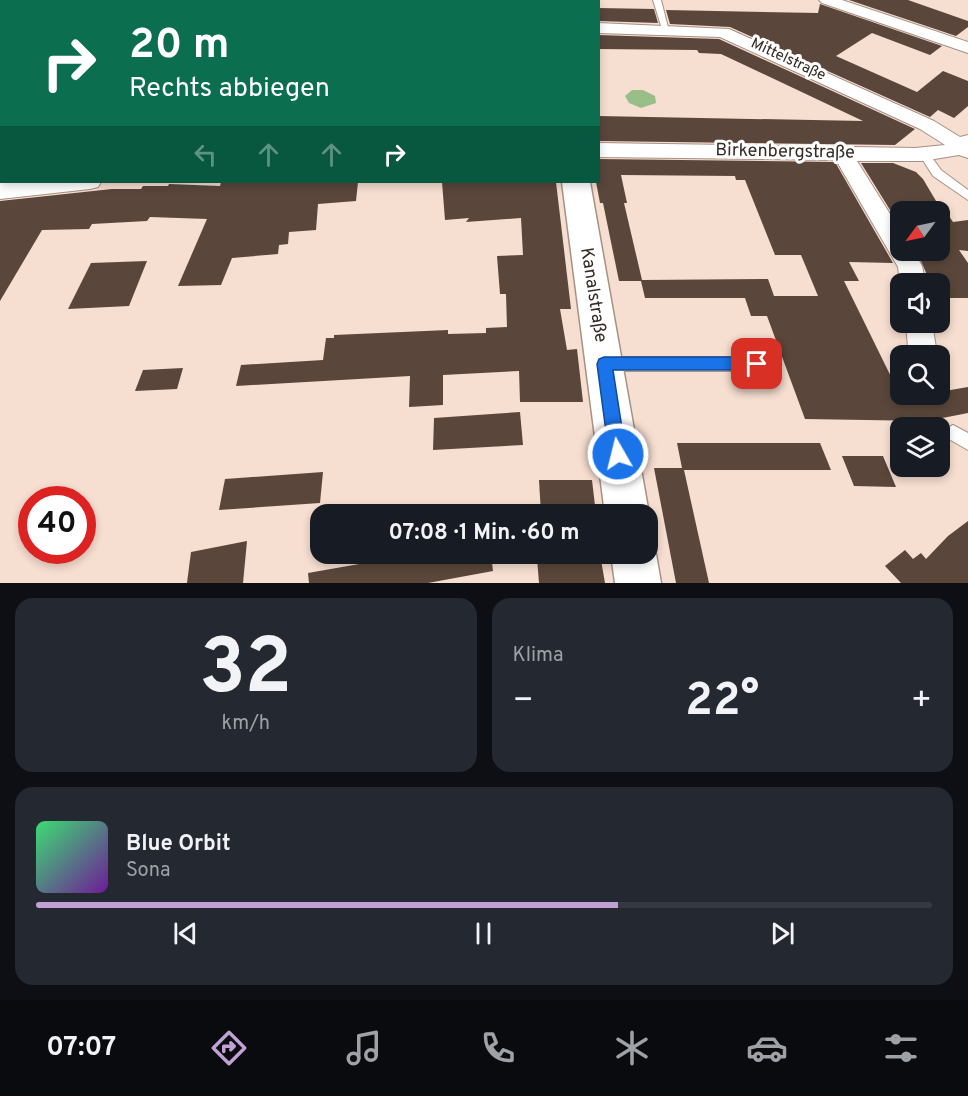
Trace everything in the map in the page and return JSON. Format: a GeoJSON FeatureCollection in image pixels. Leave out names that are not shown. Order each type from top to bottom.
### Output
{"type":"FeatureCollection","features":[{"type":"Feature","properties":{"kind":"street"},"geometry":{"type":"LineString","coordinates":[[827,0],[968,48]]}},
{"type":"Feature","properties":{"kind":"street","name":"Mittelstraße"},"geometry":{"type":"LineString","coordinates":[[600,28],[723,32],[927,124],[966,146]]}},
{"type":"Feature","properties":{"kind":"street","name":"Birkenbergstraße"},"geometry":{"type":"LineString","coordinates":[[600,150],[924,154],[966,146]]}},
{"type":"Feature","properties":{"kind":"street"},"geometry":{"type":"LineString","coordinates":[[842,153],[890,233]]}},
{"type":"Feature","properties":{"kind":"street"},"geometry":{"type":"LineString","coordinates":[[0,190],[79,183]]}},
{"type":"Feature","properties":{"kind":"street","name":"Kanalstraße"},"geometry":{"type":"LineString","coordinates":[[576,183],[625,504]]}},
{"type":"Feature","properties":{"kind":"street"},"geometry":{"type":"LineString","coordinates":[[635,564],[638,583]]}},
{"type":"Feature","properties":{"kind":"lane"},"geometry":{"type":"LineString","coordinates":[[657,0],[666,29]]}},
{"type":"Feature","properties":{"kind":"lane"},"geometry":{"type":"LineString","coordinates":[[924,154],[937,173],[968,196]]}},
{"type":"Feature","properties":{"kind":"lane"},"geometry":{"type":"LineString","coordinates":[[604,364],[757,364]]}},
{"type":"Feature","properties":{"kind":"lane"},"geometry":{"type":"LineString","coordinates":[[953,433],[968,442]]}},
{"type":"Feature","properties":{"kind":"green space"},"geometry":{"type":"Polygon","coordinates":[[[632,90],[643,90],[655,96],[656,103],[641,108],[629,103],[625,96],[632,90]]]}},
{"type":"Feature","properties":{"kind":"building"},"geometry":{"type":"Polygon","coordinates":[[[849,0],[908,0],[968,21],[968,27],[956,36],[849,0]]]}},
{"type":"Feature","properties":{"kind":"building"},"geometry":{"type":"Polygon","coordinates":[[[820,4],[942,46],[930,55],[872,33],[836,56],[917,92],[943,71],[968,81],[968,106],[954,118],[938,110],[930,117],[730,27],[670,24],[666,10],[818,13],[820,4]]]}},
{"type":"Feature","properties":{"kind":"building"},"geometry":{"type":"Polygon","coordinates":[[[600,8],[654,9],[658,23],[600,21],[600,8]]]}},
{"type":"Feature","properties":{"kind":"building"},"geometry":{"type":"Polygon","coordinates":[[[600,35],[719,39],[915,129],[895,145],[600,141],[600,116],[863,121],[721,54],[699,53],[697,50],[600,49],[600,35]]]}},
{"type":"Feature","properties":{"kind":"building"},"geometry":{"type":"Polygon","coordinates":[[[600,159],[835,162],[893,263],[849,262],[859,281],[844,281],[890,375],[890,405],[950,405],[950,390],[968,387],[968,413],[948,417],[890,417],[890,420],[805,419],[767,316],[751,316],[745,298],[645,298],[641,281],[619,281],[603,203],[600,203],[596,183],[600,183],[600,159]],[[621,175],[627,203],[624,203],[642,280],[768,279],[774,296],[818,296],[801,255],[775,255],[745,180],[736,180],[735,176],[621,175]]]}},
{"type":"Feature","properties":{"kind":"building"},"geometry":{"type":"Polygon","coordinates":[[[861,163],[893,163],[916,172],[936,201],[890,201],[890,210],[861,163]]]}},
{"type":"Feature","properties":{"kind":"building"},"geometry":{"type":"Polygon","coordinates":[[[221,183],[358,183],[356,201],[318,204],[316,230],[289,232],[288,244],[279,245],[278,254],[232,258],[221,285],[178,286],[207,219],[150,217],[147,221],[92,224],[89,229],[42,230],[0,301],[0,201],[112,189],[141,189],[143,186],[168,186],[169,184],[220,186],[221,183]]]}},
{"type":"Feature","properties":{"kind":"building"},"geometry":{"type":"Polygon","coordinates":[[[442,183],[556,183],[571,309],[560,309],[567,350],[577,349],[583,402],[520,402],[519,371],[443,375],[443,405],[409,407],[410,376],[236,386],[241,365],[323,360],[326,338],[334,338],[334,335],[448,330],[448,334],[486,333],[486,328],[507,327],[506,294],[500,294],[497,256],[523,255],[521,218],[466,222],[469,218],[445,220],[442,183]]]}},
{"type":"Feature","properties":{"kind":"building"},"geometry":{"type":"Polygon","coordinates":[[[950,218],[953,222],[968,220],[968,251],[959,250],[968,263],[968,298],[950,298],[950,273],[926,273],[921,261],[950,261],[950,218]]]}},
{"type":"Feature","properties":{"kind":"building"},"geometry":{"type":"Polygon","coordinates":[[[147,261],[129,306],[68,309],[91,263],[147,261]]]}},
{"type":"Feature","properties":{"kind":"building"},"geometry":{"type":"Polygon","coordinates":[[[183,368],[177,389],[135,391],[143,370],[183,368]]]}},
{"type":"Feature","properties":{"kind":"building"},"geometry":{"type":"Polygon","coordinates":[[[520,412],[523,445],[433,450],[434,418],[520,412]]]}},
{"type":"Feature","properties":{"kind":"building"},"geometry":{"type":"Polygon","coordinates":[[[677,443],[820,443],[831,470],[684,470],[709,583],[676,583],[654,468],[682,468],[677,443]]]}},
{"type":"Feature","properties":{"kind":"building"},"geometry":{"type":"Polygon","coordinates":[[[842,456],[883,456],[896,487],[854,486],[842,456]]]}},
{"type":"Feature","properties":{"kind":"building"},"geometry":{"type":"Polygon","coordinates":[[[323,472],[320,503],[219,510],[225,479],[323,472]]]}},
{"type":"Feature","properties":{"kind":"building"},"geometry":{"type":"Polygon","coordinates":[[[539,480],[592,480],[595,504],[540,504],[539,480]]]}},
{"type":"Feature","properties":{"kind":"building"},"geometry":{"type":"Polygon","coordinates":[[[968,521],[968,583],[901,583],[885,566],[905,550],[913,559],[921,553],[926,559],[948,536],[968,521]]]}},
{"type":"Feature","properties":{"kind":"building"},"geometry":{"type":"Polygon","coordinates":[[[247,541],[243,583],[187,583],[191,552],[247,541]]]}},
{"type":"Feature","properties":{"kind":"building"},"geometry":{"type":"Polygon","coordinates":[[[359,564],[492,564],[493,571],[428,583],[309,583],[308,573],[359,564]]]}},
{"type":"Feature","properties":{"kind":"building"},"geometry":{"type":"Polygon","coordinates":[[[537,564],[602,564],[605,583],[539,583],[537,564]]]}},
{"type":"Feature","properties":{"kind":"route"},"geometry":{"type":"LineString","coordinates":[[618,454],[604,364],[757,364]]}}]}
